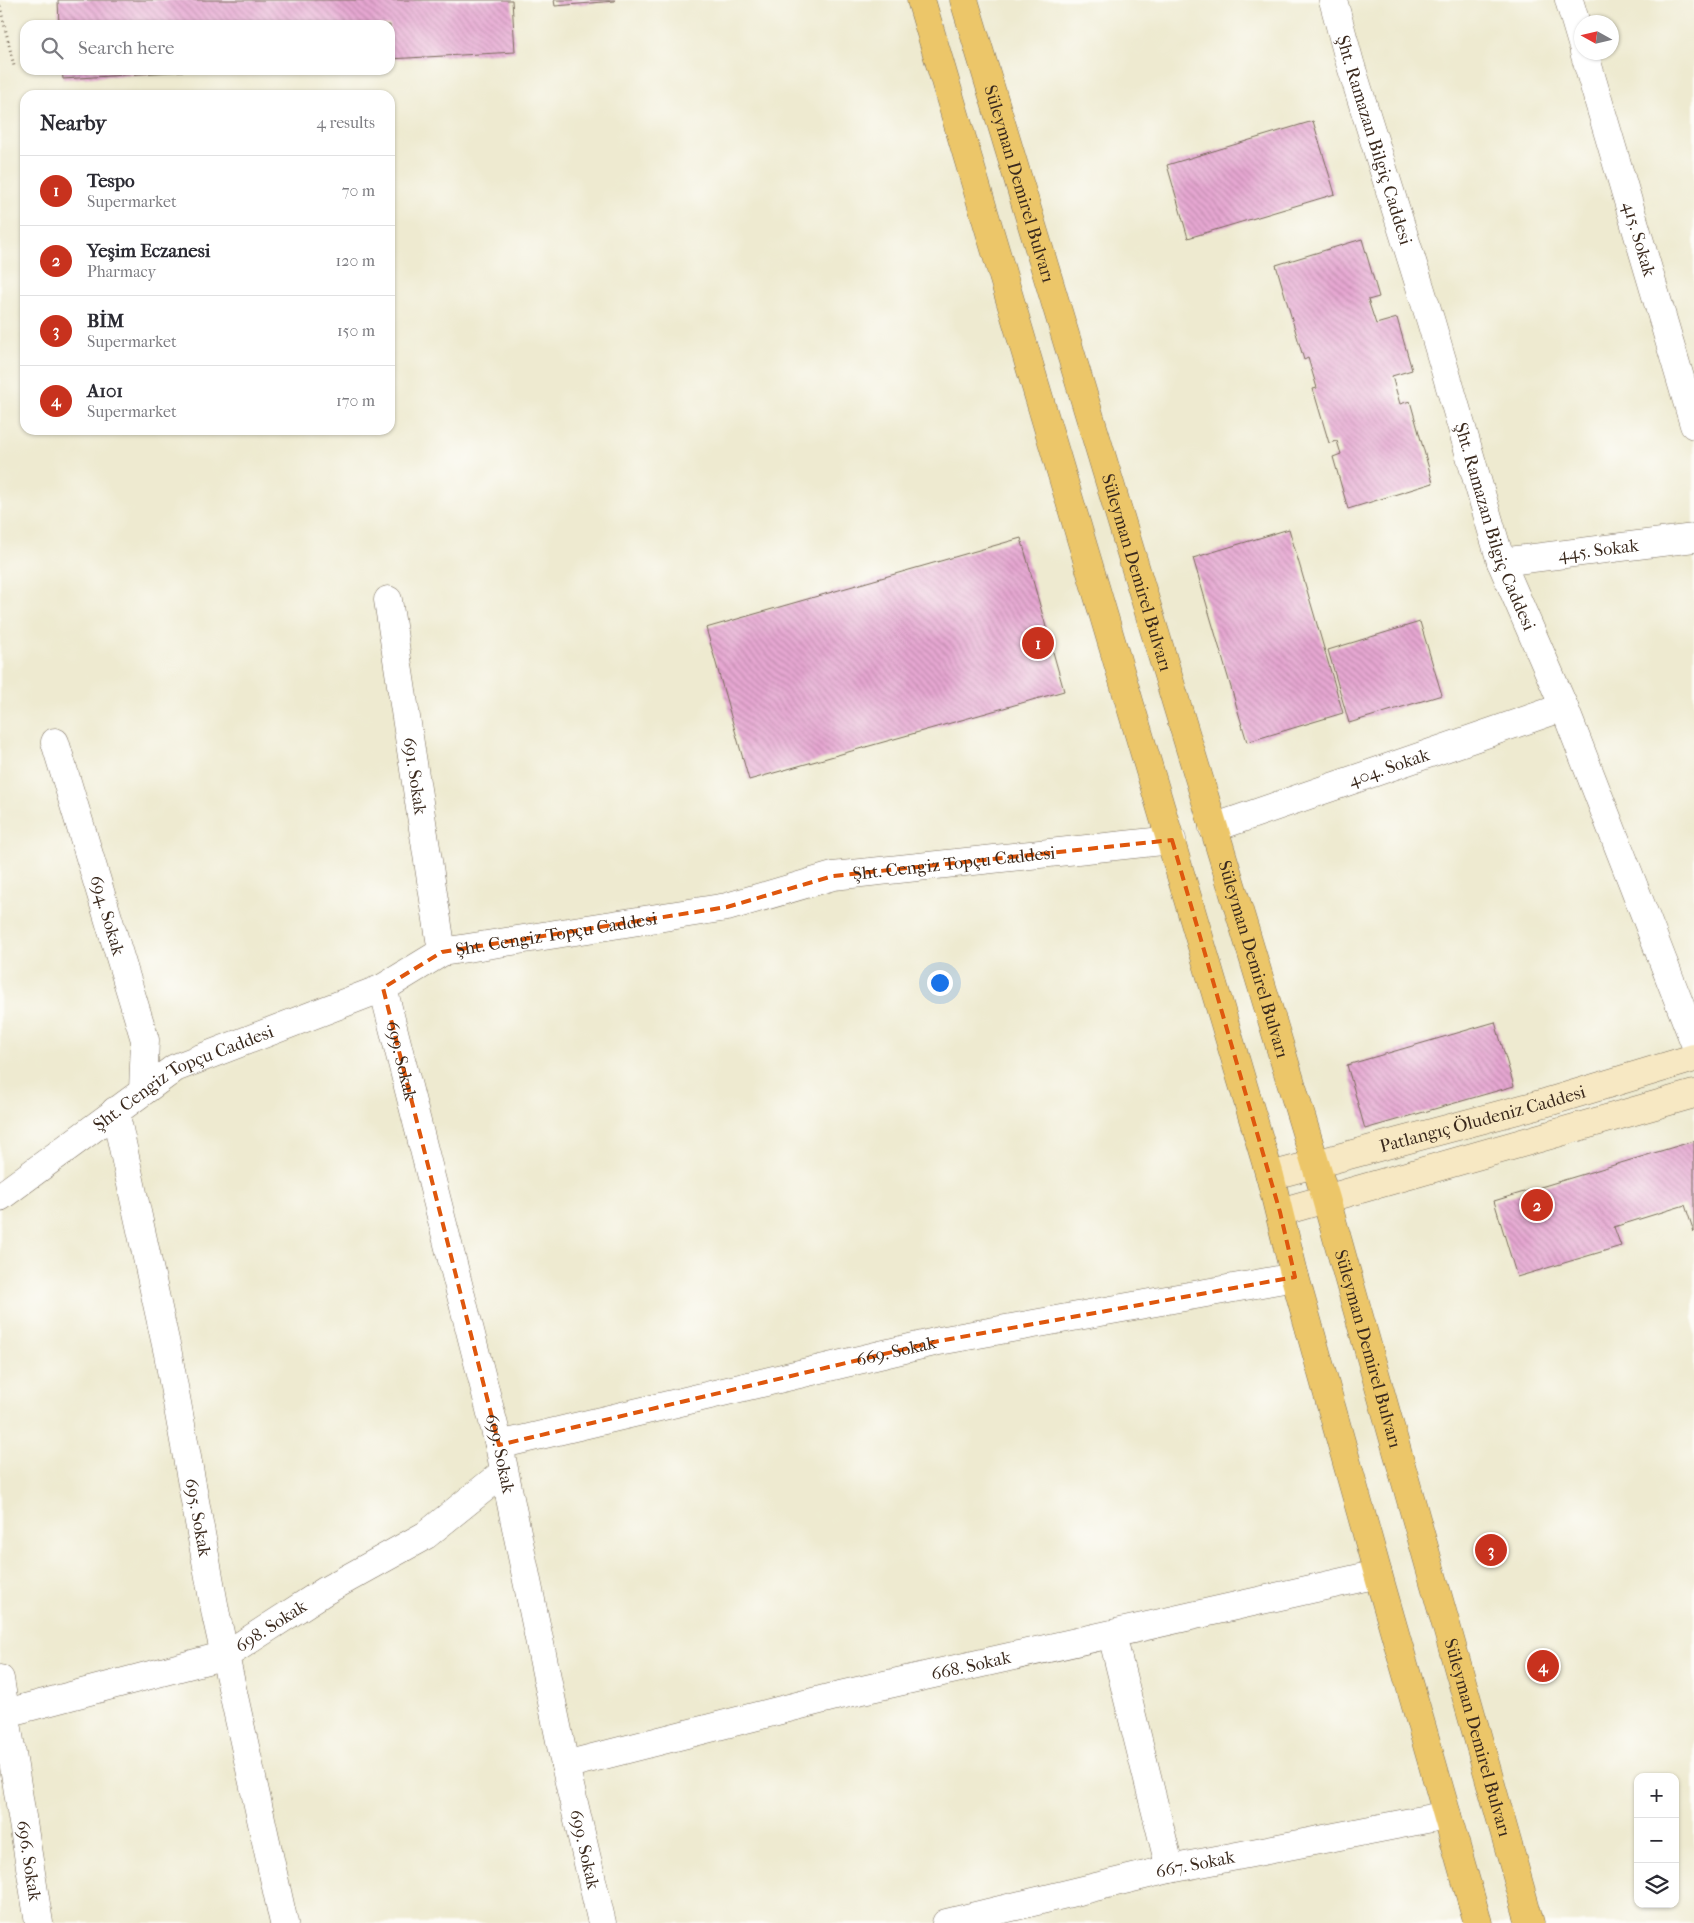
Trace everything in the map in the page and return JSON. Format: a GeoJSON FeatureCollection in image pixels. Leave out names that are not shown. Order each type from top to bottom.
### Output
{"type":"FeatureCollection","features":[{"type":"Feature","properties":{"kind":"main road"},"geometry":{"type":"LineString","coordinates":[[921,0],[1172,840],[1270,1176],[1295,1277],[1478,1923]]}},
{"type":"Feature","properties":{"kind":"main road","name":"Süleyman Demirel Bulvarı"},"geometry":{"type":"LineString","coordinates":[[964,0],[1326,1199],[1530,1923]]}},
{"type":"Feature","properties":{"kind":"main road","name":"Patlangıç Öludeniz Caddesi"},"geometry":{"type":"LineString","coordinates":[[1270,1176],[1548,1102],[1694,1058]]}},
{"type":"Feature","properties":{"kind":"main road","name":"Patlangıç Öludeniz Caddesi"},"geometry":{"type":"LineString","coordinates":[[1280,1212],[1694,1094]]}},
{"type":"Feature","properties":{"kind":"street","name":"Şht. Ramazan Bilgiç Caddesi"},"geometry":{"type":"LineString","coordinates":[[1333,0],[1350,63],[1431,322],[1501,562],[1564,707],[1694,1041]]}},
{"type":"Feature","properties":{"kind":"street"},"geometry":{"type":"LineString","coordinates":[[1568,0],[1574,19]]}},
{"type":"Feature","properties":{"kind":"street","name":"415. Sokak"},"geometry":{"type":"LineString","coordinates":[[1586,60],[1694,425]]}},
{"type":"Feature","properties":{"kind":"street","name":"445. Sokak"},"geometry":{"type":"LineString","coordinates":[[1501,562],[1694,538]]}},
{"type":"Feature","properties":{"kind":"street","name":"691. Sokak"},"geometry":{"type":"LineString","coordinates":[[388,600],[442,952]]}},
{"type":"Feature","properties":{"kind":"street","name":"404. Sokak"},"geometry":{"type":"LineString","coordinates":[[1213,828],[1564,707]]}},
{"type":"Feature","properties":{"kind":"street","name":"694. Sokak"},"geometry":{"type":"LineString","coordinates":[[55,742],[145,1040],[143,1091]]}},
{"type":"Feature","properties":{"kind":"street","name":"Şht. Cengiz Topçu Caddesi"},"geometry":{"type":"LineString","coordinates":[[0,1197],[175,1068],[383,988],[442,952],[727,907],[833,876],[1172,840]]}},
{"type":"Feature","properties":{"kind":"street","name":"699. Sokak"},"geometry":{"type":"LineString","coordinates":[[383,988],[499,1445],[565,1765],[602,1923]]}},
{"type":"Feature","properties":{"kind":"street","name":"695. Sokak"},"geometry":{"type":"LineString","coordinates":[[115,1111],[168,1354],[216,1615],[284,1923]]}},
{"type":"Feature","properties":{"kind":"street","name":"669. Sokak"},"geometry":{"type":"LineString","coordinates":[[499,1445],[939,1341],[1295,1277]]}},
{"type":"Feature","properties":{"kind":"street","name":"698. Sokak"},"geometry":{"type":"LineString","coordinates":[[6,1713],[226,1655],[325,1591],[426,1535],[504,1472]]}},
{"type":"Feature","properties":{"kind":"street","name":"668. Sokak"},"geometry":{"type":"LineString","coordinates":[[565,1765],[840,1695],[1378,1574]]}},
{"type":"Feature","properties":{"kind":"street"},"geometry":{"type":"LineString","coordinates":[[1112,1635],[1170,1869]]}},
{"type":"Feature","properties":{"kind":"street","name":"696. Sokak"},"geometry":{"type":"LineString","coordinates":[[0,1679],[39,1923]]}},
{"type":"Feature","properties":{"kind":"street","name":"667. Sokak"},"geometry":{"type":"LineString","coordinates":[[946,1923],[1170,1869],[1447,1815]]}},
{"type":"Feature","properties":{"kind":"path"},"geometry":{"type":"LineString","coordinates":[[0,6],[14,66]]}},
{"type":"Feature","properties":{"kind":"highlighted area"},"geometry":{"type":"Polygon","coordinates":[[[1172,840],[1280,1212],[1295,1277],[939,1341],[499,1445],[383,988],[442,952],[727,907],[833,876],[1172,840]]]}},
{"type":"Feature","properties":{"kind":"building"},"geometry":{"type":"Polygon","coordinates":[[[58,0],[512,0],[515,52],[395,59],[395,20],[59,20],[58,0]]]}},
{"type":"Feature","properties":{"kind":"building"},"geometry":{"type":"Polygon","coordinates":[[[554,0],[615,0],[615,1],[555,6],[554,0]]]}},
{"type":"Feature","properties":{"kind":"building"},"geometry":{"type":"Polygon","coordinates":[[[63,75],[125,75],[63,79],[63,75]]]}},
{"type":"Feature","properties":{"kind":"building"},"geometry":{"type":"Polygon","coordinates":[[[1313,121],[1335,194],[1188,238],[1167,165],[1313,121]]]}},
{"type":"Feature","properties":{"kind":"building"},"geometry":{"type":"Polygon","coordinates":[[[1362,239],[1379,297],[1368,300],[1376,324],[1397,318],[1412,370],[1392,376],[1400,404],[1410,401],[1433,483],[1348,509],[1333,457],[1341,454],[1337,441],[1329,443],[1313,389],[1317,388],[1308,358],[1304,360],[1276,265],[1362,239]]]}},
{"type":"Feature","properties":{"kind":"building"},"geometry":{"type":"Polygon","coordinates":[[[1289,529],[1343,713],[1247,742],[1193,558],[1289,529]]]}},
{"type":"Feature","properties":{"kind":"building"},"geometry":{"type":"Polygon","coordinates":[[[1021,538],[1064,691],[749,780],[706,628],[1021,538]]]}},
{"type":"Feature","properties":{"kind":"building"},"geometry":{"type":"Polygon","coordinates":[[[1420,622],[1442,695],[1349,723],[1328,650],[1420,622]]]}},
{"type":"Feature","properties":{"kind":"building"},"geometry":{"type":"Polygon","coordinates":[[[1495,1022],[1514,1086],[1365,1129],[1347,1065],[1495,1022]]]}},
{"type":"Feature","properties":{"kind":"building"},"geometry":{"type":"Polygon","coordinates":[[[1694,1141],[1694,1232],[1685,1205],[1614,1227],[1621,1246],[1517,1277],[1494,1201],[1694,1141]]]}},
{"type":"Feature","properties":{"kind":"place","name":"Tespo"},"geometry":{"type":"Point","coordinates":[1038,643]}},
{"type":"Feature","properties":{"kind":"place","name":"Yeşim Eczanesi"},"geometry":{"type":"Point","coordinates":[1537,1205]}},
{"type":"Feature","properties":{"kind":"place","name":"BİM"},"geometry":{"type":"Point","coordinates":[1491,1550]}},
{"type":"Feature","properties":{"kind":"place","name":"A101"},"geometry":{"type":"Point","coordinates":[1543,1666]}}]}
